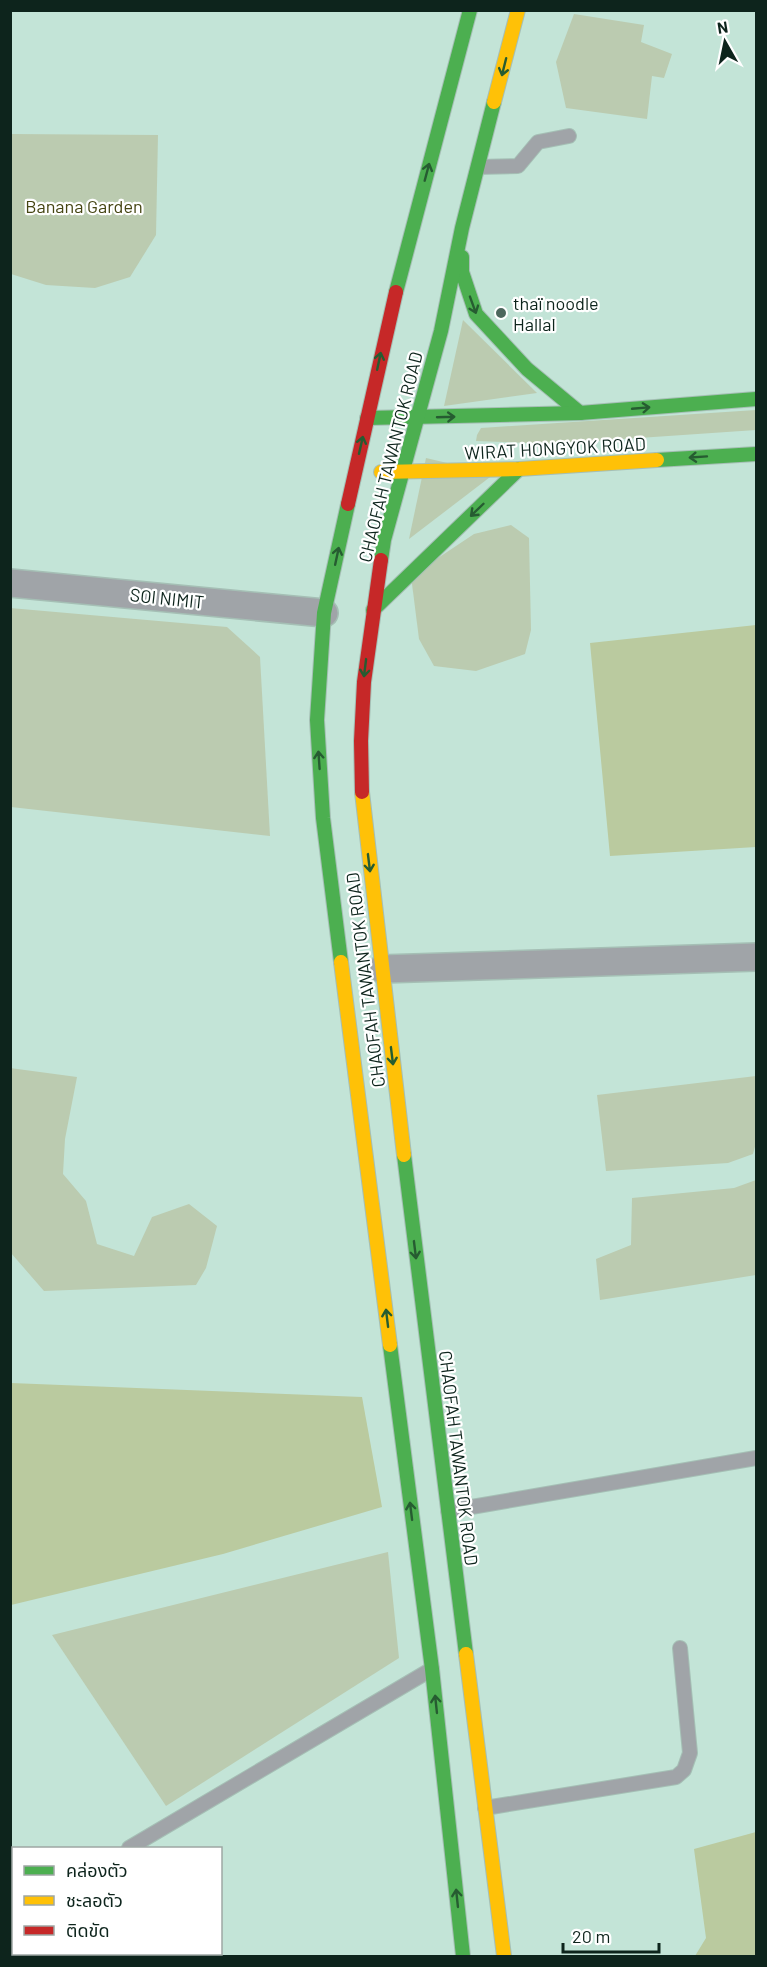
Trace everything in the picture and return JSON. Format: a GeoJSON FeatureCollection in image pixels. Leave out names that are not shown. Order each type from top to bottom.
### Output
{"type":"FeatureCollection","features":[{"type":"Feature","properties":{"kind":"main road","name":"CHAOFAH TAWANTOK ROAD"},"geometry":{"type":"LineString","coordinates":[[463,1956],[432,1669],[323,818],[316,720],[324,613],[389,318],[470,10]]}},
{"type":"Feature","properties":{"kind":"main road","name":"CHAOFAH TAWANTOK ROAD"},"geometry":{"type":"LineString","coordinates":[[504,1956],[382,969],[362,801],[361,768],[364,681],[372,610],[384,540],[441,331],[462,228],[518,10]]}},
{"type":"Feature","properties":{"kind":"main road"},"geometry":{"type":"LineString","coordinates":[[462,228],[462,272],[476,314],[527,369],[580,413]]}},
{"type":"Feature","properties":{"kind":"main road","name":"WIRAT HONGYOK ROAD"},"geometry":{"type":"LineString","coordinates":[[367,418],[580,413],[756,399]]}},
{"type":"Feature","properties":{"kind":"main road","name":"WIRAT HONGYOK ROAD"},"geometry":{"type":"LineString","coordinates":[[355,472],[519,469],[756,454]]}},
{"type":"Feature","properties":{"kind":"main road"},"geometry":{"type":"LineString","coordinates":[[372,610],[519,469]]}},
{"type":"Feature","properties":{"kind":"street","name":"SOI NIMIT"},"geometry":{"type":"LineString","coordinates":[[10,583],[324,613]]}},
{"type":"Feature","properties":{"kind":"street"},"geometry":{"type":"LineString","coordinates":[[382,969],[756,957]]}},
{"type":"Feature","properties":{"kind":"lane"},"geometry":{"type":"LineString","coordinates":[[478,167],[518,166],[538,142],[569,136]]}},
{"type":"Feature","properties":{"kind":"lane"},"geometry":{"type":"LineString","coordinates":[[448,1511],[756,1458]]}},
{"type":"Feature","properties":{"kind":"lane"},"geometry":{"type":"LineString","coordinates":[[485,1808],[675,1777],[684,1770],[690,1754],[680,1648]]}},
{"type":"Feature","properties":{"kind":"lane"},"geometry":{"type":"LineString","coordinates":[[131,1847],[432,1669]]}},
{"type":"Feature","properties":{"kind":"green space"},"geometry":{"type":"Polygon","coordinates":[[[574,14],[644,25],[641,42],[672,54],[664,78],[652,76],[647,119],[566,108],[556,62],[574,14]]]}},
{"type":"Feature","properties":{"kind":"green space","name":"Banana Garden"},"geometry":{"type":"Polygon","coordinates":[[[10,134],[158,135],[156,235],[130,277],[95,288],[46,285],[11,274],[10,134]]]}},
{"type":"Feature","properties":{"kind":"green space"},"geometry":{"type":"Polygon","coordinates":[[[463,320],[537,393],[444,406],[463,320]]]}},
{"type":"Feature","properties":{"kind":"green space"},"geometry":{"type":"Polygon","coordinates":[[[756,410],[756,430],[551,444],[476,441],[481,428],[756,410]]]}},
{"type":"Feature","properties":{"kind":"green space"},"geometry":{"type":"Polygon","coordinates":[[[426,458],[494,474],[409,539],[426,458]]]}},
{"type":"Feature","properties":{"kind":"green space"},"geometry":{"type":"Polygon","coordinates":[[[511,525],[529,538],[531,630],[525,654],[476,671],[434,666],[419,639],[411,576],[474,534],[511,525]]]}},
{"type":"Feature","properties":{"kind":"green space"},"geometry":{"type":"Polygon","coordinates":[[[10,608],[227,627],[260,657],[270,836],[11,807],[10,608]]]}},
{"type":"Feature","properties":{"kind":"green space"},"geometry":{"type":"Polygon","coordinates":[[[756,625],[756,847],[610,856],[590,643],[756,625]]]}},
{"type":"Feature","properties":{"kind":"green space"},"geometry":{"type":"Polygon","coordinates":[[[10,1068],[77,1077],[65,1139],[63,1174],[86,1201],[97,1244],[134,1256],[152,1217],[189,1204],[217,1226],[206,1268],[196,1285],[44,1291],[11,1253],[10,1068]]]}},
{"type":"Feature","properties":{"kind":"green space"},"geometry":{"type":"Polygon","coordinates":[[[756,1076],[756,1143],[753,1154],[728,1163],[606,1171],[597,1095],[756,1076]]]}},
{"type":"Feature","properties":{"kind":"green space"},"geometry":{"type":"Polygon","coordinates":[[[756,1180],[756,1275],[600,1300],[596,1259],[631,1245],[632,1198],[734,1188],[756,1180]]]}},
{"type":"Feature","properties":{"kind":"green space"},"geometry":{"type":"Polygon","coordinates":[[[11,1383],[362,1397],[382,1507],[223,1554],[11,1605],[11,1383]]]}},
{"type":"Feature","properties":{"kind":"green space"},"geometry":{"type":"Polygon","coordinates":[[[388,1552],[399,1658],[166,1806],[52,1635],[388,1552]]]}},
{"type":"Feature","properties":{"kind":"green space"},"geometry":{"type":"Polygon","coordinates":[[[756,1832],[756,1956],[695,1956],[706,1938],[694,1849],[756,1832]]]}},
{"type":"Feature","properties":{"kind":"traffic: fast"},"geometry":{"type":"LineString","coordinates":[[396,292],[470,10]]}},
{"type":"Feature","properties":{"kind":"traffic: fast"},"geometry":{"type":"LineString","coordinates":[[381,560],[384,540],[441,331],[462,228],[494,102]]}},
{"type":"Feature","properties":{"kind":"traffic: fast"},"geometry":{"type":"LineString","coordinates":[[462,257],[462,272],[476,314],[527,369],[580,413]]}},
{"type":"Feature","properties":{"kind":"traffic: fast"},"geometry":{"type":"LineString","coordinates":[[367,418],[580,413],[756,399]]}},
{"type":"Feature","properties":{"kind":"traffic: fast"},"geometry":{"type":"LineString","coordinates":[[657,460],[756,454]]}},
{"type":"Feature","properties":{"kind":"traffic: fast"},"geometry":{"type":"LineString","coordinates":[[373,610],[519,469]]}},
{"type":"Feature","properties":{"kind":"traffic: fast"},"geometry":{"type":"LineString","coordinates":[[341,962],[323,818],[317,720],[324,613],[348,504]]}},
{"type":"Feature","properties":{"kind":"traffic: fast"},"geometry":{"type":"LineString","coordinates":[[404,1155],[466,1654]]}},
{"type":"Feature","properties":{"kind":"traffic: fast"},"geometry":{"type":"LineString","coordinates":[[390,1345],[432,1669],[463,1956]]}},
{"type":"Feature","properties":{"kind":"traffic: slow"},"geometry":{"type":"LineString","coordinates":[[494,102],[518,10]]}},
{"type":"Feature","properties":{"kind":"traffic: slow"},"geometry":{"type":"LineString","coordinates":[[381,472],[519,469],[657,460]]}},
{"type":"Feature","properties":{"kind":"traffic: slow"},"geometry":{"type":"LineString","coordinates":[[362,792],[404,1155]]}},
{"type":"Feature","properties":{"kind":"traffic: slow"},"geometry":{"type":"LineString","coordinates":[[341,962],[390,1345]]}},
{"type":"Feature","properties":{"kind":"traffic: slow"},"geometry":{"type":"LineString","coordinates":[[466,1654],[504,1956]]}},
{"type":"Feature","properties":{"kind":"traffic: jam"},"geometry":{"type":"LineString","coordinates":[[348,504],[396,292]]}},
{"type":"Feature","properties":{"kind":"traffic: jam"},"geometry":{"type":"LineString","coordinates":[[362,792],[361,741],[364,682],[381,560]]}},
{"type":"Feature","properties":{"kind":"place","name":"thaï noodle Hallal"},"geometry":{"type":"Point","coordinates":[501,313]}}]}
